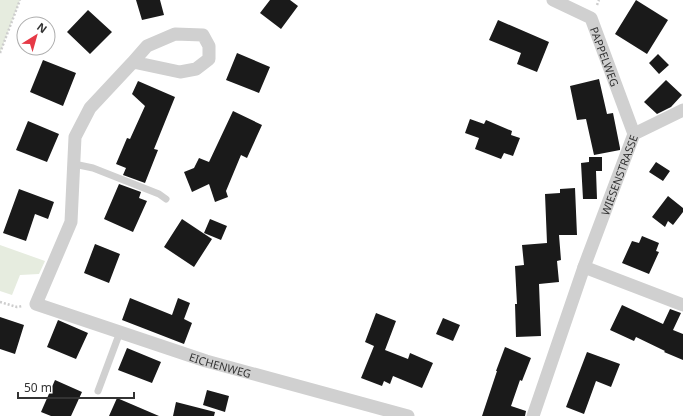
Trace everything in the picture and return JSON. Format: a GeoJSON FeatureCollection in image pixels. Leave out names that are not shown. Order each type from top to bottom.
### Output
{"type":"FeatureCollection","features":[{"type":"Feature","properties":{"kind":"street","name":"PAPPELWEG"},"geometry":{"type":"LineString","coordinates":[[553,0],[591,18],[634,134]]}},
{"type":"Feature","properties":{"kind":"street"},"geometry":{"type":"LineString","coordinates":[[36,304],[71,222],[76,137],[90,108],[147,46],[175,34],[202,35],[209,46],[209,59],[196,69],[180,72],[133,62]]}},
{"type":"Feature","properties":{"kind":"street","name":"WIESENSTRASSE"},"geometry":{"type":"LineString","coordinates":[[533,416],[584,267],[634,134],[683,110]]}},
{"type":"Feature","properties":{"kind":"street"},"geometry":{"type":"LineString","coordinates":[[584,267],[683,305]]}},
{"type":"Feature","properties":{"kind":"street","name":"EICHENWEG"},"geometry":{"type":"LineString","coordinates":[[36,304],[206,361],[408,416]]}},
{"type":"Feature","properties":{"kind":"lane"},"geometry":{"type":"LineString","coordinates":[[74,164],[93,168],[159,194],[166,199]]}},
{"type":"Feature","properties":{"kind":"lane"},"geometry":{"type":"LineString","coordinates":[[98,390],[120,332]]}},
{"type":"Feature","properties":{"kind":"path"},"geometry":{"type":"LineString","coordinates":[[0,53],[20,0]]}},
{"type":"Feature","properties":{"kind":"path"},"geometry":{"type":"LineString","coordinates":[[0,302],[18,307],[36,304]]}},
{"type":"Feature","properties":{"kind":"shaded area"},"geometry":{"type":"Polygon","coordinates":[[[0,0],[20,0],[0,53],[0,0]]]}},
{"type":"Feature","properties":{"kind":"shaded area"},"geometry":{"type":"Polygon","coordinates":[[[0,245],[45,261],[39,274],[20,275],[12,295],[0,291],[0,245]]]}},
{"type":"Feature","properties":{"kind":"building"},"geometry":{"type":"Polygon","coordinates":[[[136,0],[160,0],[164,15],[142,20],[136,0]]]}},
{"type":"Feature","properties":{"kind":"building"},"geometry":{"type":"Polygon","coordinates":[[[270,0],[290,0],[298,6],[281,29],[260,13],[270,0]]]}},
{"type":"Feature","properties":{"kind":"building"},"geometry":{"type":"Polygon","coordinates":[[[636,0],[668,20],[647,54],[615,34],[636,0]]]}},
{"type":"Feature","properties":{"kind":"building"},"geometry":{"type":"Polygon","coordinates":[[[88,10],[112,32],[90,54],[67,32],[88,10]]]}},
{"type":"Feature","properties":{"kind":"building"},"geometry":{"type":"Polygon","coordinates":[[[498,20],[549,42],[537,72],[517,64],[521,53],[489,40],[498,20]]]}},
{"type":"Feature","properties":{"kind":"building"},"geometry":{"type":"Polygon","coordinates":[[[237,53],[270,67],[259,93],[226,80],[237,53]]]}},
{"type":"Feature","properties":{"kind":"building"},"geometry":{"type":"Polygon","coordinates":[[[658,54],[669,65],[659,74],[649,63],[658,54]]]}},
{"type":"Feature","properties":{"kind":"building"},"geometry":{"type":"Polygon","coordinates":[[[43,60],[76,73],[63,106],[30,92],[43,60]]]}},
{"type":"Feature","properties":{"kind":"building"},"geometry":{"type":"Polygon","coordinates":[[[599,79],[607,114],[613,113],[620,150],[594,155],[586,119],[577,120],[570,86],[599,79]]]}},
{"type":"Feature","properties":{"kind":"building"},"geometry":{"type":"Polygon","coordinates":[[[666,80],[682,95],[671,107],[657,114],[644,102],[666,80]]]}},
{"type":"Feature","properties":{"kind":"building"},"geometry":{"type":"Polygon","coordinates":[[[138,81],[175,97],[154,149],[158,150],[145,183],[123,175],[126,168],[116,164],[127,138],[130,139],[145,106],[132,94],[138,81]]]}},
{"type":"Feature","properties":{"kind":"building"},"geometry":{"type":"Polygon","coordinates":[[[233,111],[262,125],[247,158],[241,155],[226,191],[228,197],[215,202],[209,184],[192,192],[184,172],[194,168],[199,158],[209,162],[233,111]]]}},
{"type":"Feature","properties":{"kind":"building"},"geometry":{"type":"Polygon","coordinates":[[[470,119],[484,124],[486,120],[512,131],[511,135],[520,138],[513,156],[504,153],[501,159],[475,149],[479,138],[465,133],[470,119]]]}},
{"type":"Feature","properties":{"kind":"building"},"geometry":{"type":"Polygon","coordinates":[[[28,121],[59,134],[47,162],[16,150],[28,121]]]}},
{"type":"Feature","properties":{"kind":"building"},"geometry":{"type":"Polygon","coordinates":[[[589,157],[602,157],[602,171],[596,171],[597,199],[583,199],[581,163],[589,162],[589,157]]]}},
{"type":"Feature","properties":{"kind":"building"},"geometry":{"type":"Polygon","coordinates":[[[656,162],[670,171],[663,181],[649,172],[656,162]]]}},
{"type":"Feature","properties":{"kind":"building"},"geometry":{"type":"Polygon","coordinates":[[[119,184],[141,192],[139,198],[147,201],[133,232],[104,219],[119,184]]]}},
{"type":"Feature","properties":{"kind":"building"},"geometry":{"type":"Polygon","coordinates":[[[575,188],[577,235],[559,235],[561,260],[557,261],[559,282],[539,284],[541,336],[516,337],[515,304],[517,304],[515,266],[524,265],[522,245],[547,243],[545,194],[560,193],[560,189],[575,188]]]}},
{"type":"Feature","properties":{"kind":"building"},"geometry":{"type":"Polygon","coordinates":[[[19,189],[54,202],[48,219],[35,214],[26,241],[3,233],[19,189]]]}},
{"type":"Feature","properties":{"kind":"building"},"geometry":{"type":"Polygon","coordinates":[[[668,196],[683,208],[683,212],[673,225],[668,221],[665,227],[652,217],[668,196]]]}},
{"type":"Feature","properties":{"kind":"building"},"geometry":{"type":"Polygon","coordinates":[[[182,219],[212,239],[194,267],[164,247],[182,219]]]}},
{"type":"Feature","properties":{"kind":"building"},"geometry":{"type":"Polygon","coordinates":[[[210,219],[227,226],[221,240],[204,233],[210,219]]]}},
{"type":"Feature","properties":{"kind":"building"},"geometry":{"type":"Polygon","coordinates":[[[642,236],[659,243],[656,251],[659,252],[649,274],[622,263],[632,241],[639,243],[642,236]]]}},
{"type":"Feature","properties":{"kind":"building"},"geometry":{"type":"Polygon","coordinates":[[[95,244],[120,254],[109,283],[84,273],[95,244]]]}},
{"type":"Feature","properties":{"kind":"building"},"geometry":{"type":"Polygon","coordinates":[[[130,298],[172,315],[178,298],[190,303],[184,319],[192,323],[184,344],[122,320],[130,298]]]}},
{"type":"Feature","properties":{"kind":"building"},"geometry":{"type":"Polygon","coordinates":[[[622,305],[663,324],[670,309],[681,313],[673,330],[683,334],[683,360],[636,337],[634,341],[610,330],[622,305]]]}},
{"type":"Feature","properties":{"kind":"building"},"geometry":{"type":"Polygon","coordinates":[[[376,313],[396,321],[385,350],[408,359],[410,353],[433,363],[422,388],[393,376],[390,384],[384,381],[382,386],[361,378],[374,346],[365,342],[376,313]]]}},
{"type":"Feature","properties":{"kind":"building"},"geometry":{"type":"Polygon","coordinates":[[[0,317],[24,325],[15,354],[0,349],[0,317]]]}},
{"type":"Feature","properties":{"kind":"building"},"geometry":{"type":"Polygon","coordinates":[[[443,318],[460,325],[453,341],[436,334],[443,318]]]}},
{"type":"Feature","properties":{"kind":"building"},"geometry":{"type":"Polygon","coordinates":[[[58,320],[88,333],[76,359],[47,347],[58,320]]]}},
{"type":"Feature","properties":{"kind":"building"},"geometry":{"type":"Polygon","coordinates":[[[505,347],[531,358],[522,381],[520,380],[511,406],[526,411],[525,416],[482,416],[496,371],[505,347]]]}},
{"type":"Feature","properties":{"kind":"building"},"geometry":{"type":"Polygon","coordinates":[[[127,348],[161,362],[152,383],[118,370],[127,348]]]}},
{"type":"Feature","properties":{"kind":"building"},"geometry":{"type":"Polygon","coordinates":[[[587,352],[620,364],[611,387],[596,381],[584,414],[566,407],[587,352]]]}},
{"type":"Feature","properties":{"kind":"building"},"geometry":{"type":"Polygon","coordinates":[[[55,380],[82,392],[71,416],[51,416],[41,412],[55,380]]]}},
{"type":"Feature","properties":{"kind":"building"},"geometry":{"type":"Polygon","coordinates":[[[207,390],[229,396],[225,412],[203,405],[207,390]]]}},
{"type":"Feature","properties":{"kind":"building"},"geometry":{"type":"Polygon","coordinates":[[[117,398],[159,416],[109,416],[117,398]]]}},
{"type":"Feature","properties":{"kind":"building"},"geometry":{"type":"Polygon","coordinates":[[[176,402],[215,412],[214,416],[173,416],[176,402]]]}}]}
